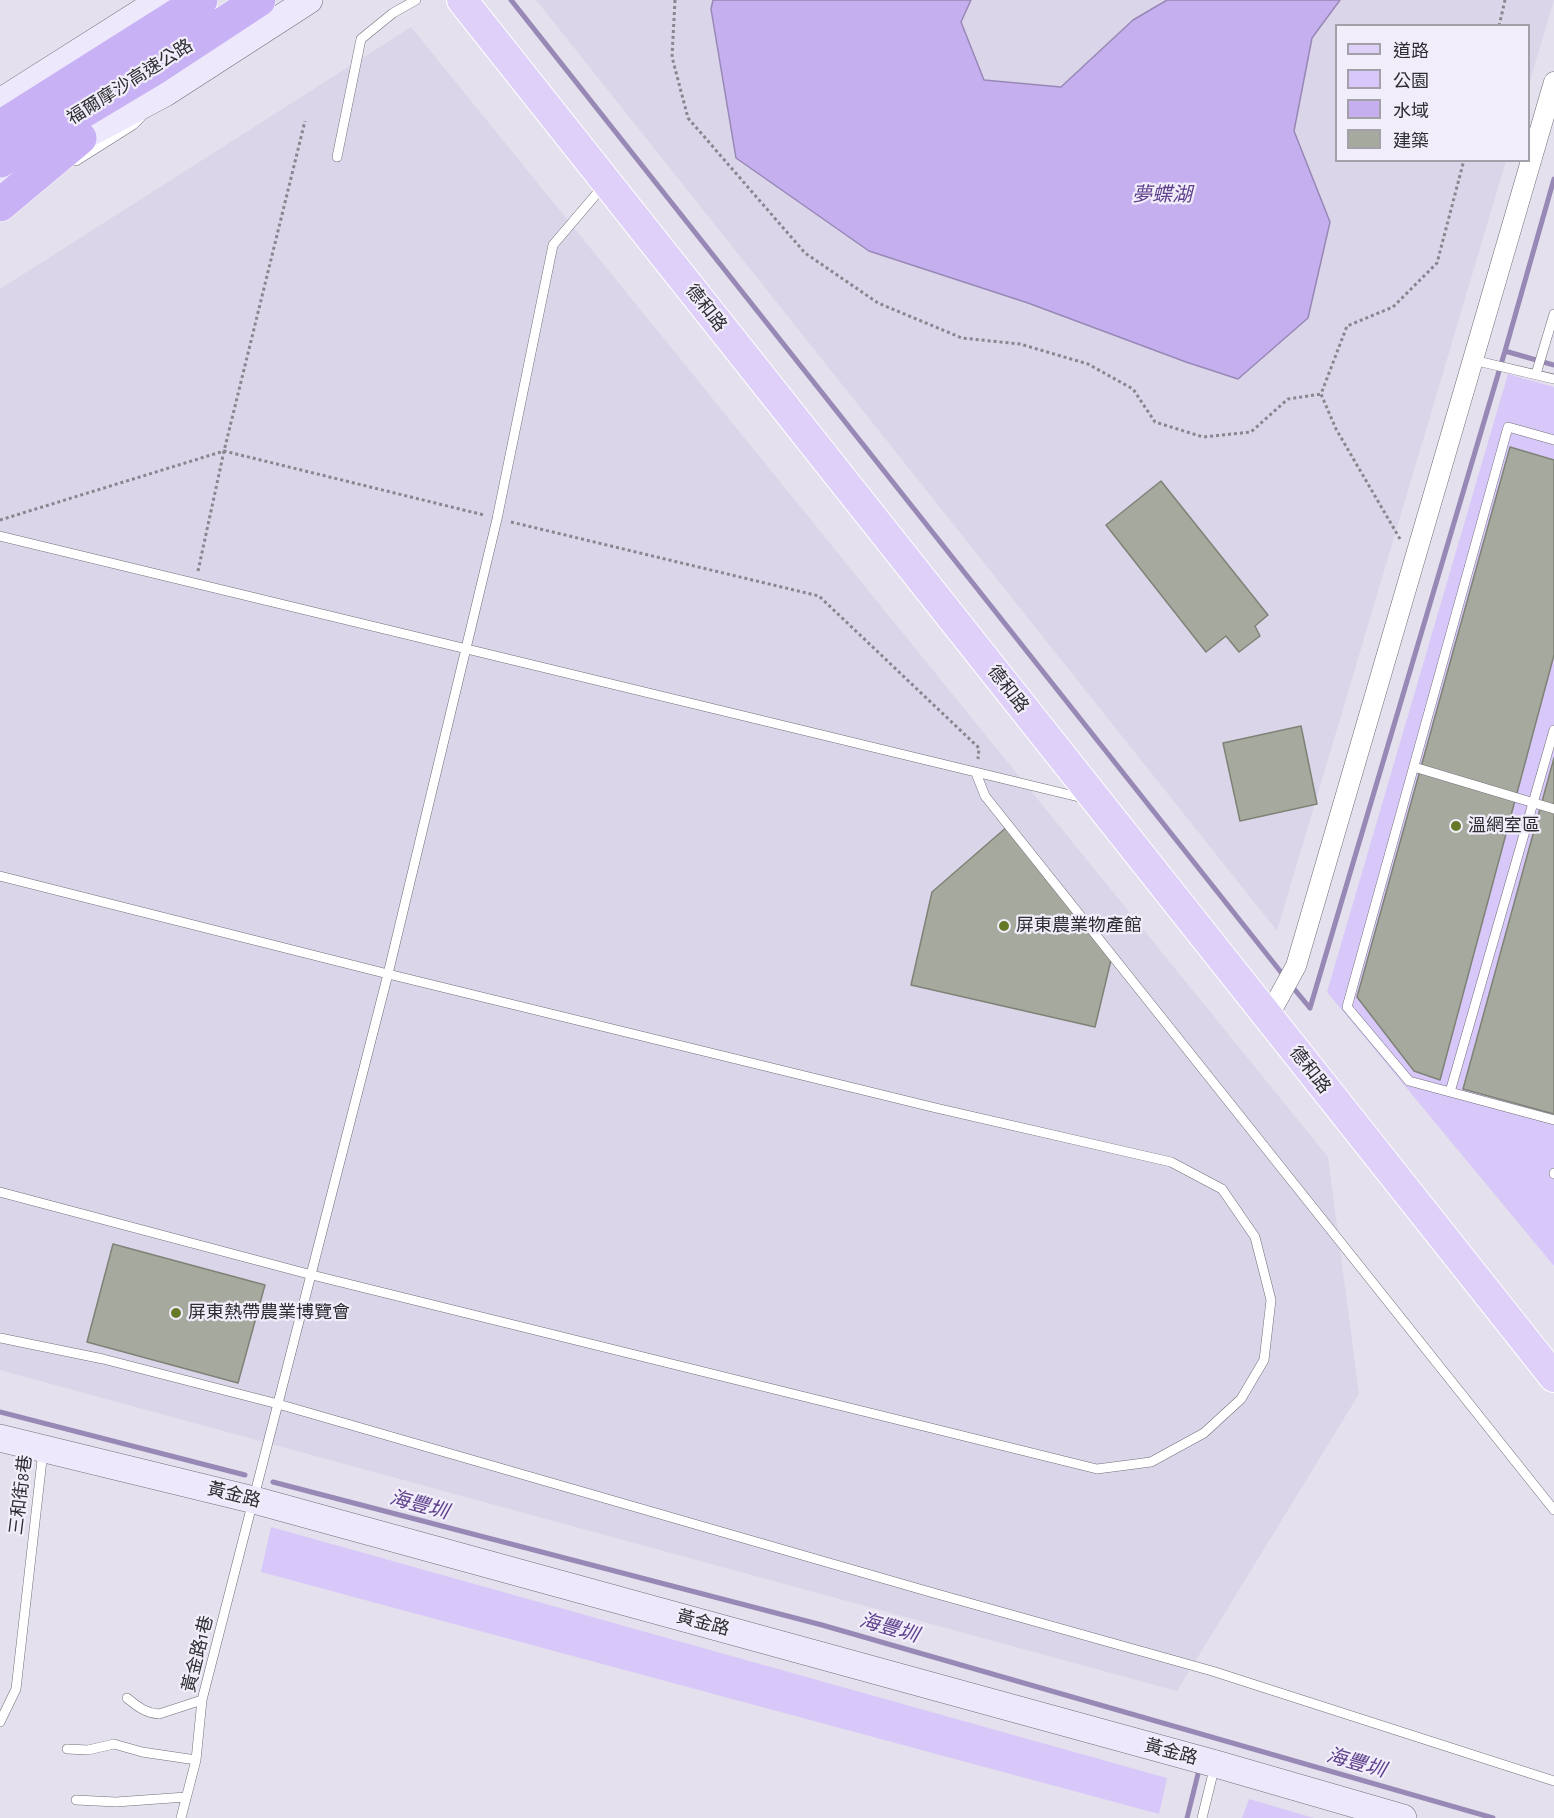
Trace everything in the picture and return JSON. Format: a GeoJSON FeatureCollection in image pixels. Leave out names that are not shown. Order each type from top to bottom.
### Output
{"type":"FeatureCollection","features":[{"type":"Feature","properties":{"kind":"highway","name":"福爾摩沙高速公路"},"geometry":{"type":"LineString","coordinates":[[0,127],[201,0]]}},
{"type":"Feature","properties":{"kind":"highway","name":"福爾摩沙高速公路"},"geometry":{"type":"LineString","coordinates":[[0,161],[158,67],[259,0]]}},
{"type":"Feature","properties":{"kind":"highway"},"geometry":{"type":"LineString","coordinates":[[0,205],[80,138]]}},
{"type":"Feature","properties":{"kind":"main road","name":"德和路"},"geometry":{"type":"LineString","coordinates":[[462,0],[1554,1377]]}},
{"type":"Feature","properties":{"kind":"street"},"geometry":{"type":"LineString","coordinates":[[0,102],[161,0]]}},
{"type":"Feature","properties":{"kind":"street"},"geometry":{"type":"LineString","coordinates":[[0,183],[165,93],[309,0]]}},
{"type":"Feature","properties":{"kind":"street"},"geometry":{"type":"LineString","coordinates":[[1268,1017],[1296,966],[1554,82]]}},
{"type":"Feature","properties":{"kind":"street","name":"黃金路"},"geometry":{"type":"LineString","coordinates":[[0,1438],[254,1500],[1216,1764],[1403,1818]]}},
{"type":"Feature","properties":{"kind":"lane"},"geometry":{"type":"LineString","coordinates":[[337,157],[362,39],[393,13],[416,0]]}},
{"type":"Feature","properties":{"kind":"lane"},"geometry":{"type":"LineString","coordinates":[[0,90],[96,41]]}},
{"type":"Feature","properties":{"kind":"lane"},"geometry":{"type":"LineString","coordinates":[[66,168],[134,125],[165,93]]}},
{"type":"Feature","properties":{"kind":"lane"},"geometry":{"type":"LineString","coordinates":[[0,214],[46,180]]}},
{"type":"Feature","properties":{"kind":"lane","name":"黃金路1巷"},"geometry":{"type":"LineString","coordinates":[[180,1818],[196,1760],[202,1700],[388,974],[497,519],[553,245],[606,182]]}},
{"type":"Feature","properties":{"kind":"lane"},"geometry":{"type":"LineString","coordinates":[[1536,374],[1554,314]]}},
{"type":"Feature","properties":{"kind":"lane"},"geometry":{"type":"LineString","coordinates":[[1473,360],[1554,379]]}},
{"type":"Feature","properties":{"kind":"lane"},"geometry":{"type":"LineString","coordinates":[[1554,440],[1508,427],[1347,1006],[1410,1081],[1554,1120]]}},
{"type":"Feature","properties":{"kind":"lane"},"geometry":{"type":"LineString","coordinates":[[0,536],[1098,802]]}},
{"type":"Feature","properties":{"kind":"lane"},"geometry":{"type":"LineString","coordinates":[[1450,1092],[1554,730]]}},
{"type":"Feature","properties":{"kind":"lane"},"geometry":{"type":"LineString","coordinates":[[1414,767],[1554,809]]}},
{"type":"Feature","properties":{"kind":"lane"},"geometry":{"type":"LineString","coordinates":[[976,774],[986,796],[1554,1510]]}},
{"type":"Feature","properties":{"kind":"lane"},"geometry":{"type":"LineString","coordinates":[[0,876],[936,1108],[1171,1162],[1222,1190],[1255,1237],[1271,1299],[1264,1359],[1241,1399],[1204,1433],[1151,1462],[1096,1469],[312,1275],[0,1192]]}},
{"type":"Feature","properties":{"kind":"lane"},"geometry":{"type":"LineString","coordinates":[[0,1338],[103,1359],[278,1404],[1212,1671],[1554,1781]]}},
{"type":"Feature","properties":{"kind":"lane","name":"三和街8巷"},"geometry":{"type":"LineString","coordinates":[[0,1722],[16,1689],[43,1448]]}},
{"type":"Feature","properties":{"kind":"lane"},"geometry":{"type":"LineString","coordinates":[[127,1698],[143,1710],[159,1714],[202,1700]]}},
{"type":"Feature","properties":{"kind":"lane"},"geometry":{"type":"LineString","coordinates":[[67,1749],[88,1750],[114,1744],[142,1752],[196,1760]]}},
{"type":"Feature","properties":{"kind":"lane"},"geometry":{"type":"LineString","coordinates":[[1202,1818],[1216,1764]]}},
{"type":"Feature","properties":{"kind":"lane"},"geometry":{"type":"LineString","coordinates":[[76,1800],[116,1802],[186,1797]]}},
{"type":"Feature","properties":{"kind":"path"},"geometry":{"type":"LineString","coordinates":[[675,0],[672,57],[688,118],[805,253],[878,303],[962,338],[1020,344],[1088,364],[1133,389],[1155,422],[1203,437],[1251,432],[1288,399],[1321,394]]}},
{"type":"Feature","properties":{"kind":"path"},"geometry":{"type":"LineString","coordinates":[[1499,24],[1505,0]]}},
{"type":"Feature","properties":{"kind":"path"},"geometry":{"type":"LineString","coordinates":[[196,584],[224,451],[305,121]]}},
{"type":"Feature","properties":{"kind":"path"},"geometry":{"type":"LineString","coordinates":[[1414,562],[1336,429],[1321,394],[1347,326],[1393,307],[1437,263],[1463,162]]}},
{"type":"Feature","properties":{"kind":"path"},"geometry":{"type":"LineString","coordinates":[[0,520],[224,451],[819,597],[979,748],[976,774]]}},
{"type":"Feature","properties":{"kind":"shaded area"},"geometry":{"type":"Polygon","coordinates":[[[536,0],[1554,0],[1530,81],[1530,24],[1335,24],[1335,162],[1506,162],[1277,931],[536,0]]]}},
{"type":"Feature","properties":{"kind":"shaded area"},"geometry":{"type":"Polygon","coordinates":[[[411,27],[1328,1157],[1359,1394],[1177,1691],[0,1370],[0,289],[411,27]]]}},
{"type":"Feature","properties":{"kind":"green space"},"geometry":{"type":"Polygon","coordinates":[[[1508,374],[1554,387],[1554,1266],[1327,992],[1508,374]]]}},
{"type":"Feature","properties":{"kind":"green space"},"geometry":{"type":"Polygon","coordinates":[[[271,1527],[1167,1778],[1159,1814],[261,1572],[271,1527]]]}},
{"type":"Feature","properties":{"kind":"green space"},"geometry":{"type":"Polygon","coordinates":[[[1249,1799],[1314,1818],[1242,1818],[1249,1799]]]}},
{"type":"Feature","properties":{"kind":"water","name":"夢蝶湖"},"geometry":{"type":"Polygon","coordinates":[[[713,0],[971,0],[961,22],[984,80],[1061,87],[1133,20],[1167,0],[1340,0],[1312,38],[1294,131],[1330,222],[1308,318],[1238,379],[1028,303],[869,251],[736,158],[711,9],[713,0]]]}},
{"type":"Feature","properties":{"kind":"building","name":"溫網室區"},"geometry":{"type":"Polygon","coordinates":[[[1510,447],[1554,460],[1554,655],[1440,1080],[1414,1071],[1357,997],[1510,447]]]}},
{"type":"Feature","properties":{"kind":"building"},"geometry":{"type":"Polygon","coordinates":[[[1161,481],[1268,615],[1255,626],[1260,636],[1239,652],[1226,636],[1206,652],[1106,525],[1161,481]]]}},
{"type":"Feature","properties":{"kind":"building"},"geometry":{"type":"Polygon","coordinates":[[[1301,726],[1317,804],[1240,821],[1223,743],[1301,726]]]}},
{"type":"Feature","properties":{"kind":"building","name":"溫網室區"},"geometry":{"type":"Polygon","coordinates":[[[1554,758],[1554,1114],[1463,1089],[1554,758]]]}},
{"type":"Feature","properties":{"kind":"building","name":"屏東農業物產館"},"geometry":{"type":"Polygon","coordinates":[[[1008,826],[1111,960],[1095,1027],[911,985],[932,892],[1008,826]]]}},
{"type":"Feature","properties":{"kind":"building","name":"屏東熱帶農業博覽會"},"geometry":{"type":"Polygon","coordinates":[[[113,1244],[265,1285],[238,1383],[87,1342],[113,1244]]]}},
{"type":"Feature","properties":{"kind":"waterway"},"geometry":{"type":"LineString","coordinates":[[511,0],[1284,976]]}},
{"type":"Feature","properties":{"kind":"waterway"},"geometry":{"type":"LineString","coordinates":[[1310,1008],[1554,179]]}},
{"type":"Feature","properties":{"kind":"waterway"},"geometry":{"type":"LineString","coordinates":[[1505,351],[1554,365]]}},
{"type":"Feature","properties":{"kind":"waterway"},"geometry":{"type":"LineString","coordinates":[[1290,984],[1310,1008]]}},
{"type":"Feature","properties":{"kind":"waterway","name":"海豐圳"},"geometry":{"type":"LineString","coordinates":[[0,1412],[245,1475]]}},
{"type":"Feature","properties":{"kind":"waterway","name":"海豐圳"},"geometry":{"type":"LineString","coordinates":[[273,1482],[822,1625],[1493,1818]]}},
{"type":"Feature","properties":{"kind":"waterway"},"geometry":{"type":"LineString","coordinates":[[1187,1818],[1200,1766]]}},
{"type":"Feature","properties":{"kind":"place","name":"溫網室區"},"geometry":{"type":"Point","coordinates":[1456,826]}},
{"type":"Feature","properties":{"kind":"place","name":"屏東農業物產館"},"geometry":{"type":"Point","coordinates":[1004,926]}},
{"type":"Feature","properties":{"kind":"place","name":"屏東熱帶農業博覽會"},"geometry":{"type":"Point","coordinates":[176,1313]}}]}
